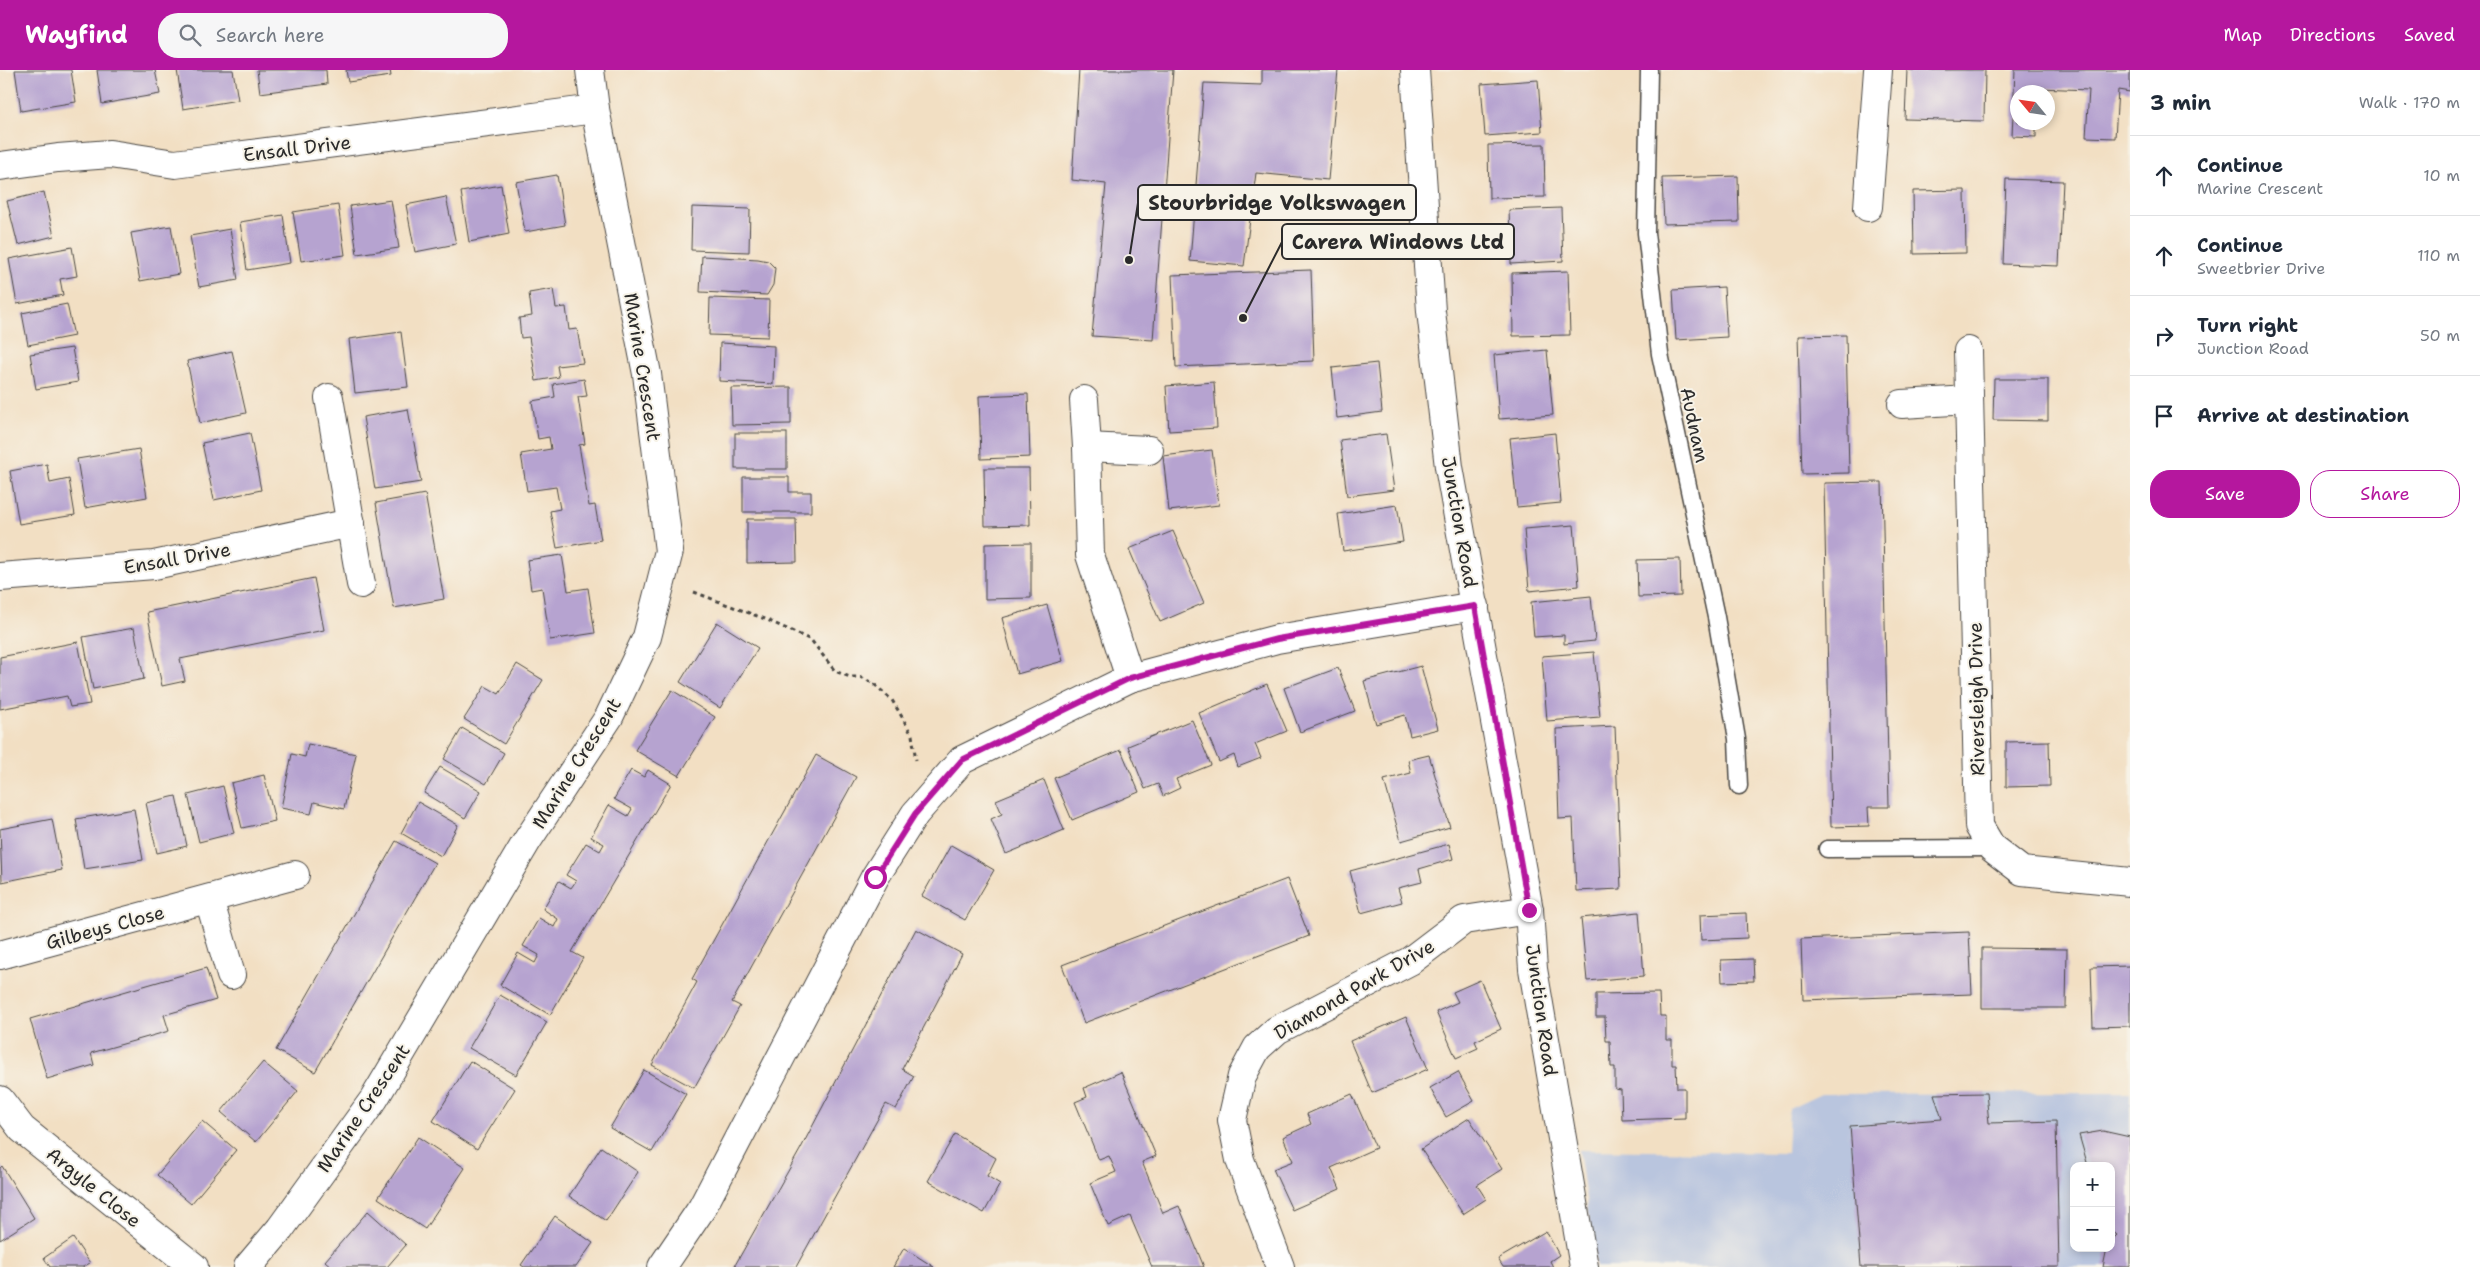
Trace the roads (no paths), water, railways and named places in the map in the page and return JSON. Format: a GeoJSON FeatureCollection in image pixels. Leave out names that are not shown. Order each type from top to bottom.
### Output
{"type":"FeatureCollection","features":[{"type":"Feature","properties":{"kind":"street","name":"Marine Crescent"},"geometry":{"type":"LineString","coordinates":[[248,1267],[280,1229],[374,1098],[527,841],[609,717],[647,637],[669,550],[647,374],[594,109],[590,70]]}},
{"type":"Feature","properties":{"kind":"street","name":"Junction Road"},"geometry":{"type":"LineString","coordinates":[[1415,70],[1431,311],[1450,468],[1529,910],[1533,969],[1584,1267]]}},
{"type":"Feature","properties":{"kind":"street"},"geometry":{"type":"LineString","coordinates":[[1868,208],[1878,70]]}},
{"type":"Feature","properties":{"kind":"street","name":"Ensall Drive"},"geometry":{"type":"LineString","coordinates":[[0,166],[58,158],[110,154],[175,164],[594,109]]}},
{"type":"Feature","properties":{"kind":"street","name":"Riversleigh Drive"},"geometry":{"type":"LineString","coordinates":[[1968,350],[1979,826],[1992,848],[2022,870],[2130,882]]}},
{"type":"Feature","properties":{"kind":"street"},"geometry":{"type":"LineString","coordinates":[[329,398],[361,584]]}},
{"type":"Feature","properties":{"kind":"street"},"geometry":{"type":"LineString","coordinates":[[1084,400],[1090,555],[1130,678]]}},
{"type":"Feature","properties":{"kind":"street"},"geometry":{"type":"LineString","coordinates":[[1902,404],[1969,400]]}},
{"type":"Feature","properties":{"kind":"street"},"geometry":{"type":"LineString","coordinates":[[1087,448],[1149,450]]}},
{"type":"Feature","properties":{"kind":"street","name":"Ensall Drive"},"geometry":{"type":"LineString","coordinates":[[0,577],[154,565],[351,523]]}},
{"type":"Feature","properties":{"kind":"street"},"geometry":{"type":"LineString","coordinates":[[662,1267],[702,1208],[875,877],[921,806],[962,760],[1130,678],[1277,639],[1475,606]]}},
{"type":"Feature","properties":{"kind":"street","name":"Gilbeys Close"},"geometry":{"type":"LineString","coordinates":[[0,955],[295,876]]}},
{"type":"Feature","properties":{"kind":"street"},"geometry":{"type":"LineString","coordinates":[[209,899],[231,975]]}},
{"type":"Feature","properties":{"kind":"street","name":"Diamond Park Drive"},"geometry":{"type":"LineString","coordinates":[[1280,1267],[1240,1160],[1232,1120],[1242,1076],[1257,1048],[1277,1030],[1410,961],[1464,920],[1529,910]]}},
{"type":"Feature","properties":{"kind":"street","name":"Argyle Close"},"geometry":{"type":"LineString","coordinates":[[0,1100],[22,1129],[194,1267]]}},
{"type":"Feature","properties":{"kind":"lane","name":"Audnam"},"geometry":{"type":"LineString","coordinates":[[1649,70],[1646,233],[1660,354],[1716,617],[1737,739],[1739,786]]}},
{"type":"Feature","properties":{"kind":"lane"},"geometry":{"type":"LineString","coordinates":[[1827,850],[1992,848]]}},
{"type":"Feature","properties":{"kind":"place","name":"Stourbridge Volkswagen"},"geometry":{"type":"Point","coordinates":[1129,260]}},
{"type":"Feature","properties":{"kind":"place","name":"Carera Windows Ltd"},"geometry":{"type":"Point","coordinates":[1243,318]}}]}
